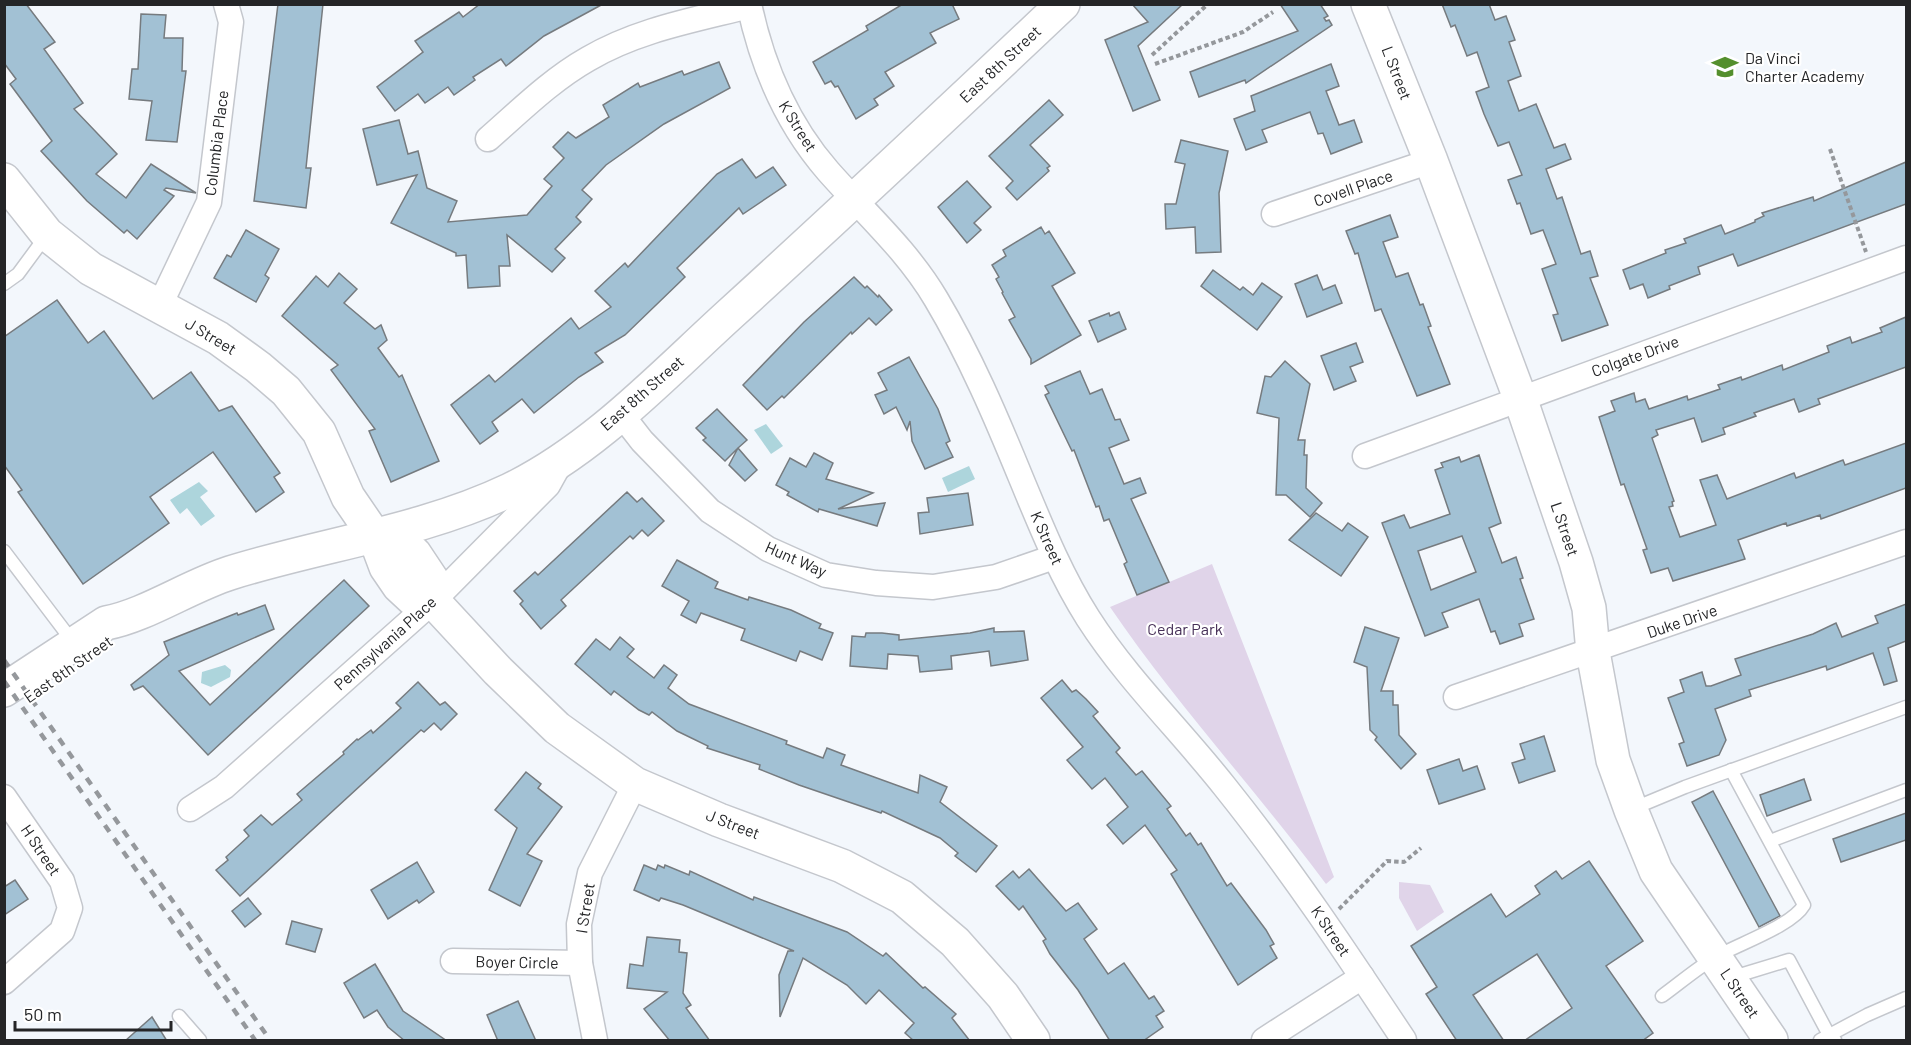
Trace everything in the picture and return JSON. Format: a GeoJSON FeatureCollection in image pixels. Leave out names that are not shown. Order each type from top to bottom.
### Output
{"type":"FeatureCollection","features":[{"type":"Feature","properties":{"kind":"street","name":"Columbia Place"},"geometry":{"type":"LineString","coordinates":[[159,307],[209,202],[231,22],[226,4]]}},
{"type":"Feature","properties":{"kind":"street","name":"East 8th Street"},"geometry":{"type":"LineString","coordinates":[[4,690],[106,623],[125,620],[182,591],[228,574],[462,511],[512,489],[563,459],[621,414],[855,200],[1063,4]]}},
{"type":"Feature","properties":{"kind":"street","name":"L Street"},"geometry":{"type":"LineString","coordinates":[[1368,4],[1431,161],[1520,398],[1576,562],[1589,608],[1593,652],[1613,760],[1631,810],[1656,870],[1771,1041]]}},
{"type":"Feature","properties":{"kind":"street","name":"K Street"},"geometry":{"type":"LineString","coordinates":[[749,5],[774,88],[793,123],[827,170],[911,264],[934,296],[960,341],[991,404],[1054,557],[1089,618],[1136,681],[1225,786],[1324,920],[1404,1041]]}},
{"type":"Feature","properties":{"kind":"street"},"geometry":{"type":"LineString","coordinates":[[488,139],[548,87],[588,58],[649,31],[749,5]]}},
{"type":"Feature","properties":{"kind":"street","name":"Covell Place"},"geometry":{"type":"LineString","coordinates":[[1274,214],[1431,161]]}},
{"type":"Feature","properties":{"kind":"street","name":"J Street"},"geometry":{"type":"LineString","coordinates":[[4,180],[47,234],[91,269],[218,338],[286,391],[319,432],[348,497],[374,535]]}},
{"type":"Feature","properties":{"kind":"street","name":"Colgate Drive"},"geometry":{"type":"LineString","coordinates":[[1365,456],[1906,258]]}},
{"type":"Feature","properties":{"kind":"street","name":"Hunt Way"},"geometry":{"type":"LineString","coordinates":[[621,414],[642,441],[710,511],[768,549],[826,574],[876,583],[933,587],[996,577],[1054,557]]}},
{"type":"Feature","properties":{"kind":"street","name":"Pennsylvania Place"},"geometry":{"type":"LineString","coordinates":[[190,809],[224,787],[433,601],[548,485],[563,459]]}},
{"type":"Feature","properties":{"kind":"street"},"geometry":{"type":"LineString","coordinates":[[374,535],[414,553],[432,580],[433,601]]}},
{"type":"Feature","properties":{"kind":"street","name":"Duke Drive"},"geometry":{"type":"LineString","coordinates":[[1456,697],[1593,652],[1906,542]]}},
{"type":"Feature","properties":{"kind":"street","name":"J Street"},"geometry":{"type":"LineString","coordinates":[[433,601],[498,671],[556,728],[635,784],[719,820],[842,866],[902,897],[955,942],[1003,996],[1033,1041]]}},
{"type":"Feature","properties":{"kind":"street","name":"East 8th Street"},"geometry":{"type":"LineString","coordinates":[[4,714],[116,635],[125,620]]}},
{"type":"Feature","properties":{"kind":"street","name":"I Street"},"geometry":{"type":"LineString","coordinates":[[595,1041],[580,963],[579,924],[590,873],[635,784]]}},
{"type":"Feature","properties":{"kind":"street","name":"H Street"},"geometry":{"type":"LineString","coordinates":[[4,797],[62,881],[70,908],[62,931],[4,982]]}},
{"type":"Feature","properties":{"kind":"street","name":"Boyer Circle"},"geometry":{"type":"LineString","coordinates":[[453,961],[580,963]]}},
{"type":"Feature","properties":{"kind":"street"},"geometry":{"type":"LineString","coordinates":[[1264,1041],[1362,977]]}},
{"type":"Feature","properties":{"kind":"lane"},"geometry":{"type":"LineString","coordinates":[[4,284],[18,274],[47,234]]}},
{"type":"Feature","properties":{"kind":"lane"},"geometry":{"type":"LineString","coordinates":[[4,551],[74,643]]}},
{"type":"Feature","properties":{"kind":"lane"},"geometry":{"type":"LineString","coordinates":[[1631,810],[1731,770],[1906,707]]}},
{"type":"Feature","properties":{"kind":"lane"},"geometry":{"type":"LineString","coordinates":[[1662,996],[1722,968],[1800,911],[1804,905],[1731,770]]}},
{"type":"Feature","properties":{"kind":"lane"},"geometry":{"type":"LineString","coordinates":[[1770,841],[1906,790]]}},
{"type":"Feature","properties":{"kind":"lane"},"geometry":{"type":"LineString","coordinates":[[1722,968],[1789,960],[1828,1039],[1906,998]]}},
{"type":"Feature","properties":{"kind":"lane"},"geometry":{"type":"LineString","coordinates":[[179,1016],[200,1041]]}},
{"type":"Feature","properties":{"kind":"path"},"geometry":{"type":"LineString","coordinates":[[1152,55],[1208,4]]}},
{"type":"Feature","properties":{"kind":"path"},"geometry":{"type":"LineString","coordinates":[[1155,64],[1243,32],[1273,12]]}},
{"type":"Feature","properties":{"kind":"path"},"geometry":{"type":"LineString","coordinates":[[1830,149],[1872,269]]}},
{"type":"Feature","properties":{"kind":"path"},"geometry":{"type":"LineString","coordinates":[[1324,920],[1339,909],[1387,861],[1404,862],[1421,848]]}},
{"type":"Feature","properties":{"kind":"green space","name":"Cedar Park"},"geometry":{"type":"Polygon","coordinates":[[[1212,564],[1334,877],[1326,884],[1162,678],[1110,607],[1212,564]]]}},
{"type":"Feature","properties":{"kind":"green space"},"geometry":{"type":"Polygon","coordinates":[[[1399,882],[1430,885],[1444,912],[1417,931],[1399,898],[1399,882]]]}},
{"type":"Feature","properties":{"kind":"water"},"geometry":{"type":"Polygon","coordinates":[[[766,424],[783,446],[771,454],[754,430],[766,424]]]}},
{"type":"Feature","properties":{"kind":"water"},"geometry":{"type":"Polygon","coordinates":[[[969,466],[975,479],[948,492],[942,478],[969,466]]]}},
{"type":"Feature","properties":{"kind":"water"},"geometry":{"type":"Polygon","coordinates":[[[199,482],[208,491],[200,497],[215,516],[201,526],[187,508],[180,514],[170,500],[199,482]]]}},
{"type":"Feature","properties":{"kind":"water"},"geometry":{"type":"Polygon","coordinates":[[[225,665],[231,670],[230,677],[211,687],[201,683],[202,672],[225,665]]]}},
{"type":"Feature","properties":{"kind":"building"},"geometry":{"type":"Polygon","coordinates":[[[4,4],[26,4],[55,42],[44,49],[83,103],[74,109],[117,154],[96,174],[126,198],[151,164],[196,193],[166,188],[164,190],[174,196],[137,239],[127,230],[124,233],[87,201],[41,151],[52,141],[10,84],[16,79],[4,63],[4,4]]]}},
{"type":"Feature","properties":{"kind":"building"},"geometry":{"type":"Polygon","coordinates":[[[278,4],[323,4],[306,168],[311,168],[306,208],[254,201],[278,4]]]}},
{"type":"Feature","properties":{"kind":"building"},"geometry":{"type":"Polygon","coordinates":[[[480,4],[603,4],[544,36],[506,66],[501,59],[473,77],[475,80],[454,95],[448,87],[425,103],[418,94],[395,111],[377,87],[423,52],[415,41],[459,12],[463,17],[480,4]]]}},
{"type":"Feature","properties":{"kind":"building"},"geometry":{"type":"Polygon","coordinates":[[[903,4],[952,4],[959,19],[930,33],[936,43],[885,72],[894,86],[874,99],[878,105],[856,119],[838,86],[835,87],[831,81],[825,84],[813,62],[868,30],[866,26],[903,4]]]}},
{"type":"Feature","properties":{"kind":"building"},"geometry":{"type":"Polygon","coordinates":[[[1132,4],[1183,4],[1138,46],[1160,100],[1133,111],[1105,40],[1148,22],[1132,4]]]}},
{"type":"Feature","properties":{"kind":"building"},"geometry":{"type":"Polygon","coordinates":[[[1280,4],[1320,4],[1328,16],[1324,18],[1332,25],[1246,83],[1245,80],[1199,97],[1190,72],[1298,31],[1280,4]]]}},
{"type":"Feature","properties":{"kind":"building"},"geometry":{"type":"Polygon","coordinates":[[[1442,4],[1489,4],[1495,20],[1506,16],[1515,40],[1509,42],[1521,76],[1508,81],[1519,111],[1536,104],[1554,148],[1565,144],[1571,159],[1546,169],[1557,199],[1562,197],[1581,254],[1590,251],[1598,276],[1590,278],[1608,325],[1562,341],[1553,315],[1558,314],[1542,269],[1556,264],[1543,230],[1531,234],[1520,203],[1517,204],[1508,180],[1522,175],[1509,142],[1498,146],[1484,114],[1476,92],[1489,87],[1477,52],[1467,56],[1455,25],[1451,27],[1442,4]]]}},
{"type":"Feature","properties":{"kind":"building"},"geometry":{"type":"Polygon","coordinates":[[[141,14],[166,15],[164,38],[183,38],[182,71],[186,71],[177,142],[146,140],[152,101],[129,99],[132,69],[138,69],[141,14]]]}},
{"type":"Feature","properties":{"kind":"building"},"geometry":{"type":"Polygon","coordinates":[[[719,62],[730,88],[664,124],[606,165],[582,190],[592,199],[576,217],[581,222],[555,249],[565,258],[552,272],[507,235],[510,266],[499,266],[500,286],[468,288],[466,255],[456,256],[456,253],[391,223],[417,175],[377,185],[363,129],[399,120],[408,154],[418,151],[427,188],[457,201],[448,222],[527,215],[552,186],[544,179],[564,158],[553,147],[568,132],[576,138],[609,117],[603,105],[638,83],[640,87],[682,71],[684,75],[719,62]]]}},
{"type":"Feature","properties":{"kind":"building"},"geometry":{"type":"Polygon","coordinates":[[[1331,64],[1339,86],[1326,91],[1339,125],[1354,120],[1362,142],[1331,154],[1323,133],[1318,134],[1310,112],[1262,130],[1267,142],[1246,150],[1234,119],[1255,111],[1251,96],[1331,64]]]}},
{"type":"Feature","properties":{"kind":"building"},"geometry":{"type":"Polygon","coordinates":[[[1049,100],[1063,115],[1030,145],[1050,166],[1047,168],[1049,171],[1017,200],[1006,188],[1013,181],[989,156],[1049,100]]]}},
{"type":"Feature","properties":{"kind":"building"},"geometry":{"type":"Polygon","coordinates":[[[1181,140],[1228,151],[1219,193],[1221,252],[1196,253],[1195,227],[1166,229],[1165,204],[1176,204],[1185,164],[1175,162],[1181,140]]]}},
{"type":"Feature","properties":{"kind":"building"},"geometry":{"type":"Polygon","coordinates":[[[742,159],[756,178],[773,167],[786,185],[743,214],[739,208],[677,268],[685,277],[625,335],[595,353],[603,362],[579,377],[534,413],[522,399],[492,422],[498,431],[480,444],[451,405],[489,375],[495,382],[571,318],[579,329],[611,307],[595,291],[625,263],[628,267],[717,174],[742,159]]]}},
{"type":"Feature","properties":{"kind":"building"},"geometry":{"type":"Polygon","coordinates":[[[1906,162],[1906,204],[1738,266],[1733,254],[1698,267],[1700,274],[1669,286],[1670,289],[1648,298],[1643,284],[1630,289],[1623,270],[1666,253],[1665,250],[1686,243],[1684,239],[1721,225],[1725,234],[1755,222],[1764,216],[1762,213],[1813,197],[1814,201],[1906,162]]]}},
{"type":"Feature","properties":{"kind":"building"},"geometry":{"type":"Polygon","coordinates":[[[967,181],[991,207],[974,223],[981,230],[967,243],[938,207],[967,181]]]}},
{"type":"Feature","properties":{"kind":"building"},"geometry":{"type":"Polygon","coordinates":[[[1390,215],[1398,237],[1383,242],[1396,277],[1408,273],[1420,305],[1423,304],[1431,326],[1428,327],[1450,384],[1417,396],[1381,309],[1375,311],[1358,253],[1355,254],[1346,231],[1390,215]]]}},
{"type":"Feature","properties":{"kind":"building"},"geometry":{"type":"Polygon","coordinates":[[[1041,227],[1045,234],[1049,231],[1075,273],[1052,286],[1081,335],[1031,364],[1031,359],[1009,320],[1015,317],[1002,293],[996,279],[999,277],[992,265],[1006,256],[1003,250],[1041,227]]]}},
{"type":"Feature","properties":{"kind":"building"},"geometry":{"type":"Polygon","coordinates":[[[246,230],[279,249],[265,275],[269,278],[256,302],[214,278],[227,255],[231,257],[246,230]]]}},
{"type":"Feature","properties":{"kind":"building"},"geometry":{"type":"Polygon","coordinates":[[[1213,270],[1240,290],[1243,287],[1253,295],[1262,283],[1282,297],[1257,330],[1201,286],[1213,270]]]}},
{"type":"Feature","properties":{"kind":"building"},"geometry":{"type":"Polygon","coordinates":[[[339,273],[357,289],[344,303],[375,329],[381,325],[387,340],[378,348],[399,377],[402,375],[439,461],[391,482],[369,431],[375,429],[331,370],[338,365],[282,316],[316,276],[328,287],[339,273]]]}},
{"type":"Feature","properties":{"kind":"building"},"geometry":{"type":"Polygon","coordinates":[[[1317,275],[1323,290],[1335,285],[1342,303],[1307,317],[1295,284],[1317,275]]]}},
{"type":"Feature","properties":{"kind":"building"},"geometry":{"type":"Polygon","coordinates":[[[854,277],[865,288],[867,286],[878,297],[879,295],[892,310],[876,325],[869,318],[852,334],[851,332],[784,398],[782,396],[767,410],[743,385],[804,322],[854,277]]]}},
{"type":"Feature","properties":{"kind":"building"},"geometry":{"type":"Polygon","coordinates":[[[57,300],[88,343],[104,331],[153,399],[191,372],[219,411],[232,406],[280,473],[274,477],[284,492],[256,512],[213,452],[150,497],[169,523],[83,584],[18,492],[22,490],[4,465],[4,337],[57,300]]]}},
{"type":"Feature","properties":{"kind":"building"},"geometry":{"type":"Polygon","coordinates":[[[1119,312],[1126,329],[1098,342],[1089,321],[1109,313],[1110,316],[1119,312]]]}},
{"type":"Feature","properties":{"kind":"building"},"geometry":{"type":"Polygon","coordinates":[[[1906,317],[1906,367],[1818,399],[1820,404],[1799,412],[1794,399],[1754,413],[1756,416],[1723,428],[1725,434],[1702,442],[1694,418],[1656,430],[1658,435],[1652,438],[1674,501],[1673,506],[1669,507],[1680,537],[1716,525],[1700,480],[1717,475],[1727,499],[1794,473],[1796,478],[1843,460],[1845,465],[1906,443],[1906,488],[1821,519],[1820,515],[1787,526],[1786,523],[1738,540],[1745,559],[1673,581],[1668,568],[1651,573],[1643,550],[1647,549],[1624,484],[1621,485],[1599,417],[1615,411],[1611,401],[1634,393],[1636,402],[1645,399],[1649,409],[1687,396],[1688,400],[1720,389],[1718,385],[1741,377],[1742,380],[1782,365],[1783,370],[1829,352],[1827,346],[1850,337],[1852,343],[1882,332],[1880,328],[1906,317]]]}},
{"type":"Feature","properties":{"kind":"building"},"geometry":{"type":"Polygon","coordinates":[[[1356,343],[1363,362],[1350,367],[1356,381],[1334,390],[1321,356],[1356,343]]]}},
{"type":"Feature","properties":{"kind":"building"},"geometry":{"type":"Polygon","coordinates":[[[909,357],[938,409],[950,441],[946,443],[953,457],[925,469],[912,441],[910,421],[907,430],[896,407],[884,414],[875,395],[887,390],[878,373],[909,357]]]}},
{"type":"Feature","properties":{"kind":"building"},"geometry":{"type":"Polygon","coordinates":[[[1285,361],[1310,384],[1298,440],[1305,440],[1306,488],[1322,503],[1310,517],[1286,495],[1276,495],[1279,418],[1257,413],[1265,376],[1271,377],[1285,361]]]}},
{"type":"Feature","properties":{"kind":"building"},"geometry":{"type":"Polygon","coordinates":[[[1080,371],[1090,394],[1102,389],[1115,420],[1120,419],[1129,440],[1109,448],[1124,484],[1140,478],[1146,493],[1131,499],[1169,582],[1137,595],[1124,564],[1127,562],[1109,519],[1104,521],[1099,506],[1096,507],[1074,450],[1072,451],[1045,395],[1049,393],[1045,386],[1080,371]]]}},
{"type":"Feature","properties":{"kind":"building"},"geometry":{"type":"Polygon","coordinates":[[[717,409],[747,440],[725,461],[703,440],[706,438],[696,428],[717,409]]]}},
{"type":"Feature","properties":{"kind":"building"},"geometry":{"type":"Polygon","coordinates":[[[738,448],[757,470],[745,481],[729,465],[738,448]]]}},
{"type":"Feature","properties":{"kind":"building"},"geometry":{"type":"Polygon","coordinates":[[[814,453],[833,463],[826,479],[873,493],[838,509],[885,503],[877,526],[819,509],[818,512],[787,495],[789,492],[776,485],[790,458],[806,467],[814,453]]]}},
{"type":"Feature","properties":{"kind":"building"},"geometry":{"type":"Polygon","coordinates":[[[1479,455],[1501,523],[1489,528],[1502,563],[1516,557],[1523,578],[1520,579],[1534,619],[1519,624],[1523,636],[1500,644],[1495,631],[1491,632],[1479,599],[1442,613],[1448,627],[1425,636],[1382,523],[1404,515],[1410,528],[1450,514],[1435,470],[1443,467],[1441,463],[1459,457],[1461,462],[1479,455]],[[1462,536],[1418,551],[1431,590],[1476,572],[1462,536]]]}},
{"type":"Feature","properties":{"kind":"building"},"geometry":{"type":"Polygon","coordinates":[[[627,492],[637,502],[642,498],[664,521],[648,536],[642,530],[633,539],[630,536],[561,600],[566,606],[541,629],[520,604],[523,601],[514,591],[535,572],[538,575],[627,492]]]}},
{"type":"Feature","properties":{"kind":"building"},"geometry":{"type":"Polygon","coordinates":[[[968,493],[973,525],[920,534],[918,513],[929,512],[927,498],[968,493]]]}},
{"type":"Feature","properties":{"kind":"building"},"geometry":{"type":"Polygon","coordinates":[[[1316,513],[1342,531],[1348,523],[1368,537],[1341,576],[1289,540],[1316,513]]]}},
{"type":"Feature","properties":{"kind":"building"},"geometry":{"type":"Polygon","coordinates":[[[677,560],[718,582],[715,588],[748,600],[749,597],[791,610],[821,624],[819,628],[833,633],[822,660],[800,651],[796,661],[741,640],[745,629],[701,613],[696,623],[681,615],[689,601],[662,586],[677,560]]]}},
{"type":"Feature","properties":{"kind":"building"},"geometry":{"type":"Polygon","coordinates":[[[344,580],[369,606],[208,755],[143,686],[134,690],[131,685],[169,655],[164,642],[237,613],[238,615],[265,605],[274,629],[179,671],[210,705],[344,580]]]}},
{"type":"Feature","properties":{"kind":"building"},"geometry":{"type":"Polygon","coordinates":[[[1906,604],[1906,641],[1888,648],[1897,681],[1884,685],[1873,653],[1827,670],[1826,666],[1749,690],[1751,696],[1715,709],[1726,740],[1719,755],[1687,766],[1679,744],[1684,742],[1668,698],[1684,692],[1680,680],[1702,672],[1706,686],[1711,686],[1741,675],[1735,659],[1813,634],[1836,623],[1842,637],[1878,623],[1875,616],[1906,604]]]}},
{"type":"Feature","properties":{"kind":"building"},"geometry":{"type":"Polygon","coordinates":[[[1365,627],[1399,638],[1381,691],[1393,691],[1393,705],[1398,705],[1399,735],[1416,754],[1401,769],[1375,740],[1377,737],[1370,730],[1367,667],[1354,662],[1365,627]]]}},
{"type":"Feature","properties":{"kind":"building"},"geometry":{"type":"Polygon","coordinates":[[[994,628],[994,632],[1024,631],[1028,660],[991,666],[989,651],[951,656],[952,669],[920,672],[918,656],[888,654],[887,669],[850,666],[852,636],[865,637],[866,633],[882,633],[899,635],[899,640],[970,633],[994,628]]]}},
{"type":"Feature","properties":{"kind":"building"},"geometry":{"type":"Polygon","coordinates":[[[620,637],[634,649],[627,657],[654,678],[664,665],[677,675],[668,688],[689,704],[787,741],[786,744],[823,758],[827,748],[845,755],[841,765],[918,793],[920,775],[947,787],[940,802],[997,846],[976,872],[955,856],[958,853],[940,838],[882,811],[881,813],[799,785],[759,769],[760,765],[707,748],[708,746],[677,731],[652,712],[649,715],[639,710],[614,691],[611,695],[575,664],[596,639],[610,650],[620,637]]]}},
{"type":"Feature","properties":{"kind":"building"},"geometry":{"type":"Polygon","coordinates":[[[1062,680],[1072,692],[1076,690],[1098,712],[1093,716],[1120,748],[1116,752],[1136,775],[1142,771],[1171,806],[1167,809],[1186,836],[1190,833],[1198,845],[1201,843],[1227,886],[1231,883],[1266,930],[1274,944],[1270,946],[1277,958],[1238,985],[1171,874],[1177,870],[1145,825],[1123,844],[1107,825],[1128,807],[1105,778],[1092,789],[1067,760],[1083,747],[1041,698],[1062,680]]]}},
{"type":"Feature","properties":{"kind":"building"},"geometry":{"type":"Polygon","coordinates":[[[418,682],[440,705],[445,702],[457,714],[441,730],[434,723],[424,732],[421,730],[240,896],[216,870],[228,860],[226,857],[249,836],[244,830],[261,815],[272,825],[302,800],[297,794],[344,754],[343,752],[357,739],[371,730],[373,733],[401,708],[396,703],[418,682]]]}},
{"type":"Feature","properties":{"kind":"building"},"geometry":{"type":"Polygon","coordinates":[[[1544,736],[1555,771],[1519,783],[1512,763],[1525,759],[1520,744],[1544,736]]]}},
{"type":"Feature","properties":{"kind":"building"},"geometry":{"type":"Polygon","coordinates":[[[1459,759],[1463,771],[1477,766],[1485,789],[1439,804],[1427,770],[1459,759]]]}},
{"type":"Feature","properties":{"kind":"building"},"geometry":{"type":"Polygon","coordinates":[[[526,772],[541,784],[538,788],[562,807],[527,854],[542,861],[520,906],[489,890],[517,828],[495,810],[526,772]]]}},
{"type":"Feature","properties":{"kind":"building"},"geometry":{"type":"Polygon","coordinates":[[[1804,779],[1811,800],[1767,816],[1760,795],[1804,779]]]}},
{"type":"Feature","properties":{"kind":"building"},"geometry":{"type":"Polygon","coordinates":[[[1713,791],[1780,916],[1759,927],[1692,802],[1713,791]]]}},
{"type":"Feature","properties":{"kind":"building"},"geometry":{"type":"Polygon","coordinates":[[[1906,813],[1906,840],[1841,862],[1833,839],[1906,813]]]}},
{"type":"Feature","properties":{"kind":"building"},"geometry":{"type":"Polygon","coordinates":[[[1589,861],[1643,941],[1606,966],[1653,1033],[1642,1041],[1524,1041],[1572,1008],[1537,954],[1473,995],[1504,1041],[1457,1041],[1426,994],[1437,987],[1411,946],[1491,894],[1506,917],[1540,894],[1535,886],[1556,871],[1562,879],[1589,861]]]}},
{"type":"Feature","properties":{"kind":"building"},"geometry":{"type":"Polygon","coordinates":[[[417,862],[434,892],[419,903],[417,900],[388,919],[371,890],[417,862]]]}},
{"type":"Feature","properties":{"kind":"building"},"geometry":{"type":"Polygon","coordinates":[[[644,865],[656,870],[658,865],[664,868],[665,865],[689,875],[690,871],[753,900],[754,897],[847,932],[883,956],[886,953],[923,988],[925,987],[956,1014],[952,1018],[970,1041],[914,1041],[905,1033],[914,1023],[879,990],[866,1004],[847,985],[803,958],[780,1017],[779,975],[788,951],[794,951],[683,905],[661,898],[659,901],[634,890],[644,865]]]}},
{"type":"Feature","properties":{"kind":"building"},"geometry":{"type":"Polygon","coordinates":[[[1029,869],[1066,911],[1078,903],[1097,929],[1084,939],[1108,974],[1124,963],[1149,999],[1154,996],[1164,1011],[1156,1016],[1163,1027],[1143,1041],[1110,1041],[1078,990],[1050,954],[1043,941],[1046,939],[1023,906],[1019,910],[996,886],[1013,871],[1019,878],[1029,869]]]}},
{"type":"Feature","properties":{"kind":"building"},"geometry":{"type":"Polygon","coordinates":[[[15,880],[28,899],[4,915],[4,887],[15,880]]]}},
{"type":"Feature","properties":{"kind":"building"},"geometry":{"type":"Polygon","coordinates":[[[248,898],[261,914],[245,927],[232,911],[248,898]]]}},
{"type":"Feature","properties":{"kind":"building"},"geometry":{"type":"Polygon","coordinates":[[[292,921],[322,929],[315,952],[286,944],[292,921]]]}},
{"type":"Feature","properties":{"kind":"building"},"geometry":{"type":"Polygon","coordinates":[[[647,937],[680,940],[679,952],[687,953],[683,993],[691,1005],[686,1008],[710,1041],[670,1041],[644,1009],[667,992],[627,988],[630,964],[643,966],[647,937]]]}},
{"type":"Feature","properties":{"kind":"building"},"geometry":{"type":"Polygon","coordinates":[[[375,964],[403,1011],[447,1041],[405,1041],[388,1027],[377,1010],[364,1018],[344,983],[375,964]]]}},
{"type":"Feature","properties":{"kind":"building"},"geometry":{"type":"Polygon","coordinates":[[[518,1001],[536,1041],[498,1041],[487,1015],[518,1001]]]}},
{"type":"Feature","properties":{"kind":"building"},"geometry":{"type":"Polygon","coordinates":[[[152,1017],[167,1041],[125,1041],[152,1017]]]}},
{"type":"Feature","properties":{"kind":"railway"},"geometry":{"type":"LineString","coordinates":[[4,660],[270,1040]]}},
{"type":"Feature","properties":{"kind":"railway"},"geometry":{"type":"LineString","coordinates":[[4,681],[255,1040]]}},
{"type":"Feature","properties":{"kind":"place","name":"Da Vinci Charter Academy"},"geometry":{"type":"Point","coordinates":[1725,67]}}]}
